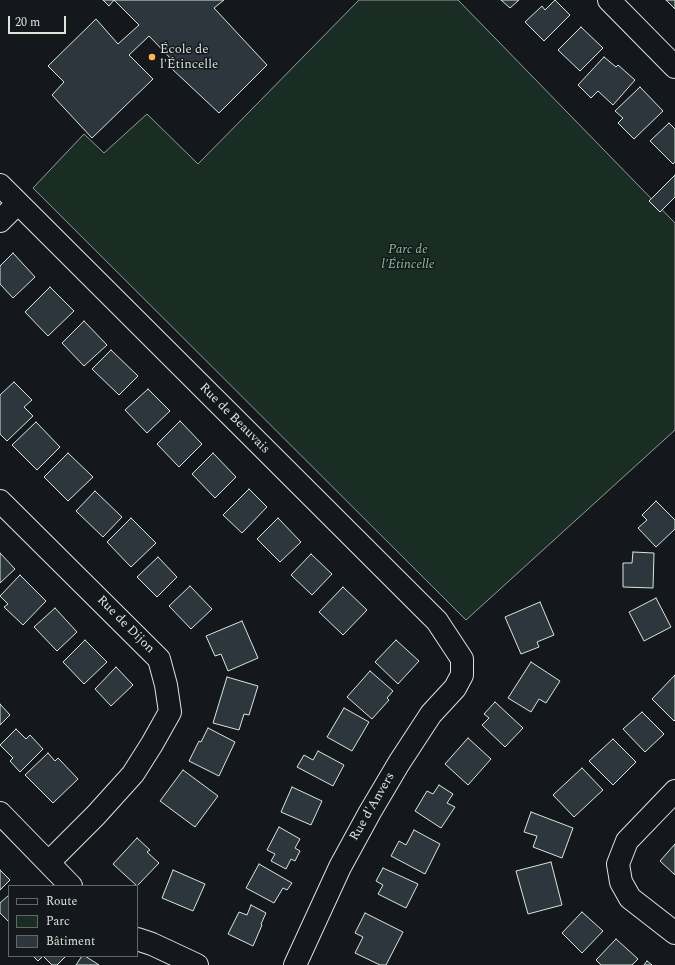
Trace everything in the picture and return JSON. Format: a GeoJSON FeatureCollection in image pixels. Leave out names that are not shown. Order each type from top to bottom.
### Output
{"type":"FeatureCollection","features":[{"type":"Feature","properties":{"kind":"street"},"geometry":{"type":"LineString","coordinates":[[609,0],[675,67]]}},
{"type":"Feature","properties":{"kind":"street","name":"Rue de Beauvais"},"geometry":{"type":"LineString","coordinates":[[0,185],[437,621],[462,659]]}},
{"type":"Feature","properties":{"kind":"street"},"geometry":{"type":"LineString","coordinates":[[0,221],[18,203]]}},
{"type":"Feature","properties":{"kind":"street","name":"Rue de Dijon"},"geometry":{"type":"LineString","coordinates":[[0,500],[159,659],[170,712],[133,774],[49,862]]}},
{"type":"Feature","properties":{"kind":"street","name":"Rue d'Anvers"},"geometry":{"type":"LineString","coordinates":[[295,965],[340,867],[374,806],[399,763],[431,714],[455,688],[462,676],[462,659]]}},
{"type":"Feature","properties":{"kind":"street"},"geometry":{"type":"LineString","coordinates":[[675,791],[627,840],[618,864],[620,882],[630,898],[675,933]]}},
{"type":"Feature","properties":{"kind":"street"},"geometry":{"type":"LineString","coordinates":[[0,813],[71,885]]}},
{"type":"Feature","properties":{"kind":"street"},"geometry":{"type":"LineString","coordinates":[[138,939],[152,944],[197,965]]}},
{"type":"Feature","properties":{"kind":"green space","name":"Parc de l'Étincelle"},"geometry":{"type":"Polygon","coordinates":[[[359,0],[458,0],[675,223],[675,430],[466,620],[33,188],[84,134],[104,153],[147,114],[198,164],[359,0]]]}},
{"type":"Feature","properties":{"kind":"building"},"geometry":{"type":"Polygon","coordinates":[[[103,0],[114,0],[109,6],[103,0]]]}},
{"type":"Feature","properties":{"kind":"building"},"geometry":{"type":"Polygon","coordinates":[[[114,0],[224,0],[214,8],[267,65],[219,113],[171,68],[175,63],[149,36],[129,55],[153,79],[92,138],[52,95],[64,82],[48,66],[96,19],[118,44],[139,25],[114,0]]]}},
{"type":"Feature","properties":{"kind":"building"},"geometry":{"type":"Polygon","coordinates":[[[501,0],[519,0],[510,8],[501,0]]]}},
{"type":"Feature","properties":{"kind":"building"},"geometry":{"type":"Polygon","coordinates":[[[555,0],[570,15],[544,41],[525,22],[542,6],[545,10],[555,0]]]}},
{"type":"Feature","properties":{"kind":"building"},"geometry":{"type":"Polygon","coordinates":[[[666,0],[675,0],[675,9],[666,0]]]}},
{"type":"Feature","properties":{"kind":"building"},"geometry":{"type":"Polygon","coordinates":[[[581,27],[603,48],[580,71],[558,50],[581,27]]]}},
{"type":"Feature","properties":{"kind":"building"},"geometry":{"type":"Polygon","coordinates":[[[604,57],[616,67],[618,65],[635,80],[613,105],[598,91],[591,98],[578,85],[604,57]]]}},
{"type":"Feature","properties":{"kind":"building"},"geometry":{"type":"Polygon","coordinates":[[[640,87],[663,111],[634,139],[618,123],[623,118],[615,111],[640,87]]]}},
{"type":"Feature","properties":{"kind":"building"},"geometry":{"type":"Polygon","coordinates":[[[669,123],[675,129],[675,162],[673,164],[650,141],[669,123]]]}},
{"type":"Feature","properties":{"kind":"building"},"geometry":{"type":"Polygon","coordinates":[[[675,175],[675,197],[660,212],[649,201],[675,175]]]}},
{"type":"Feature","properties":{"kind":"building"},"geometry":{"type":"Polygon","coordinates":[[[13,253],[35,277],[13,298],[0,284],[0,266],[13,253]]]}},
{"type":"Feature","properties":{"kind":"building"},"geometry":{"type":"Polygon","coordinates":[[[50,287],[74,311],[48,336],[25,312],[50,287]]]}},
{"type":"Feature","properties":{"kind":"building"},"geometry":{"type":"Polygon","coordinates":[[[84,321],[107,345],[84,366],[62,343],[84,321]]]}},
{"type":"Feature","properties":{"kind":"building"},"geometry":{"type":"Polygon","coordinates":[[[111,350],[138,376],[119,395],[92,369],[111,350]]]}},
{"type":"Feature","properties":{"kind":"building"},"geometry":{"type":"Polygon","coordinates":[[[14,382],[32,400],[24,407],[33,416],[7,441],[0,434],[0,395],[14,382]]]}},
{"type":"Feature","properties":{"kind":"building"},"geometry":{"type":"Polygon","coordinates":[[[148,389],[170,411],[147,433],[125,410],[148,389]]]}},
{"type":"Feature","properties":{"kind":"building"},"geometry":{"type":"Polygon","coordinates":[[[180,421],[202,444],[179,467],[157,444],[180,421]]]}},
{"type":"Feature","properties":{"kind":"building"},"geometry":{"type":"Polygon","coordinates":[[[36,422],[60,447],[37,470],[12,445],[36,422]]]}},
{"type":"Feature","properties":{"kind":"building"},"geometry":{"type":"Polygon","coordinates":[[[68,453],[93,477],[68,501],[44,477],[68,453]]]}},
{"type":"Feature","properties":{"kind":"building"},"geometry":{"type":"Polygon","coordinates":[[[213,453],[236,477],[215,498],[192,474],[213,453]]]}},
{"type":"Feature","properties":{"kind":"building"},"geometry":{"type":"Polygon","coordinates":[[[249,489],[267,507],[242,533],[223,515],[249,489]]]}},
{"type":"Feature","properties":{"kind":"building"},"geometry":{"type":"Polygon","coordinates":[[[95,491],[122,517],[103,537],[76,511],[95,491]]]}},
{"type":"Feature","properties":{"kind":"building"},"geometry":{"type":"Polygon","coordinates":[[[656,501],[675,520],[675,529],[656,547],[638,528],[647,520],[642,515],[656,501]]]}},
{"type":"Feature","properties":{"kind":"building"},"geometry":{"type":"Polygon","coordinates":[[[131,518],[156,543],[131,567],[107,542],[131,518]]]}},
{"type":"Feature","properties":{"kind":"building"},"geometry":{"type":"Polygon","coordinates":[[[278,518],[301,542],[280,562],[257,539],[278,518]]]}},
{"type":"Feature","properties":{"kind":"building"},"geometry":{"type":"Polygon","coordinates":[[[633,552],[654,553],[653,588],[623,587],[623,563],[632,563],[633,552]]]}},
{"type":"Feature","properties":{"kind":"building"},"geometry":{"type":"Polygon","coordinates":[[[0,553],[15,569],[0,583],[0,553]]]}},
{"type":"Feature","properties":{"kind":"building"},"geometry":{"type":"Polygon","coordinates":[[[311,554],[332,574],[312,595],[291,575],[311,554]]]}},
{"type":"Feature","properties":{"kind":"building"},"geometry":{"type":"Polygon","coordinates":[[[158,557],[177,577],[157,597],[137,577],[158,557]]]}},
{"type":"Feature","properties":{"kind":"building"},"geometry":{"type":"Polygon","coordinates":[[[20,575],[46,601],[23,625],[4,607],[8,604],[0,596],[20,575]]]}},
{"type":"Feature","properties":{"kind":"building"},"geometry":{"type":"Polygon","coordinates":[[[190,586],[212,609],[191,629],[169,606],[190,586]]]}},
{"type":"Feature","properties":{"kind":"building"},"geometry":{"type":"Polygon","coordinates":[[[343,587],[367,610],[343,635],[319,612],[343,587]]]}},
{"type":"Feature","properties":{"kind":"building"},"geometry":{"type":"Polygon","coordinates":[[[656,598],[671,627],[644,641],[629,612],[656,598]]]}},
{"type":"Feature","properties":{"kind":"building"},"geometry":{"type":"Polygon","coordinates":[[[540,602],[554,635],[537,642],[539,647],[521,654],[505,617],[540,602]]]}},
{"type":"Feature","properties":{"kind":"building"},"geometry":{"type":"Polygon","coordinates":[[[55,608],[77,632],[57,651],[34,627],[55,608]]]}},
{"type":"Feature","properties":{"kind":"building"},"geometry":{"type":"Polygon","coordinates":[[[242,621],[258,658],[228,671],[221,654],[215,656],[206,636],[242,621]]]}},
{"type":"Feature","properties":{"kind":"building"},"geometry":{"type":"Polygon","coordinates":[[[85,640],[107,662],[84,684],[63,662],[85,640]]]}},
{"type":"Feature","properties":{"kind":"building"},"geometry":{"type":"Polygon","coordinates":[[[396,640],[419,661],[398,684],[375,662],[396,640]]]}},
{"type":"Feature","properties":{"kind":"building"},"geometry":{"type":"Polygon","coordinates":[[[531,662],[560,681],[546,703],[539,699],[531,712],[508,698],[531,662]]]}},
{"type":"Feature","properties":{"kind":"building"},"geometry":{"type":"Polygon","coordinates":[[[116,667],[133,685],[111,706],[95,689],[116,667]]]}},
{"type":"Feature","properties":{"kind":"building"},"geometry":{"type":"Polygon","coordinates":[[[370,671],[393,691],[387,698],[389,700],[372,719],[347,697],[370,671]]]}},
{"type":"Feature","properties":{"kind":"building"},"geometry":{"type":"Polygon","coordinates":[[[675,675],[675,720],[674,721],[652,699],[675,675]]]}},
{"type":"Feature","properties":{"kind":"building"},"geometry":{"type":"Polygon","coordinates":[[[227,677],[258,686],[249,715],[244,714],[239,730],[213,723],[227,677]]]}},
{"type":"Feature","properties":{"kind":"building"},"geometry":{"type":"Polygon","coordinates":[[[495,702],[523,728],[505,747],[482,725],[489,718],[484,714],[495,702]]]}},
{"type":"Feature","properties":{"kind":"building"},"geometry":{"type":"Polygon","coordinates":[[[0,704],[10,715],[0,725],[0,704]]]}},
{"type":"Feature","properties":{"kind":"building"},"geometry":{"type":"Polygon","coordinates":[[[344,708],[369,722],[352,751],[327,737],[344,708]]]}},
{"type":"Feature","properties":{"kind":"building"},"geometry":{"type":"Polygon","coordinates":[[[642,712],[664,734],[645,752],[623,729],[642,712]]]}},
{"type":"Feature","properties":{"kind":"building"},"geometry":{"type":"Polygon","coordinates":[[[208,728],[235,742],[219,776],[189,761],[199,741],[201,742],[208,728]]]}},
{"type":"Feature","properties":{"kind":"building"},"geometry":{"type":"Polygon","coordinates":[[[16,729],[26,739],[30,735],[43,749],[20,772],[10,761],[13,758],[0,745],[16,729]]]}},
{"type":"Feature","properties":{"kind":"building"},"geometry":{"type":"Polygon","coordinates":[[[468,738],[491,759],[468,785],[445,764],[468,738]]]}},
{"type":"Feature","properties":{"kind":"building"},"geometry":{"type":"Polygon","coordinates":[[[613,739],[636,762],[613,785],[589,761],[613,739]]]}},
{"type":"Feature","properties":{"kind":"building"},"geometry":{"type":"Polygon","coordinates":[[[318,751],[344,765],[333,786],[297,767],[304,755],[313,760],[318,751]]]}},
{"type":"Feature","properties":{"kind":"building"},"geometry":{"type":"Polygon","coordinates":[[[48,753],[55,761],[58,758],[78,779],[53,803],[25,775],[48,753]]]}},
{"type":"Feature","properties":{"kind":"building"},"geometry":{"type":"Polygon","coordinates":[[[582,768],[603,790],[574,817],[553,795],[582,768]]]}},
{"type":"Feature","properties":{"kind":"building"},"geometry":{"type":"Polygon","coordinates":[[[183,770],[218,796],[195,827],[160,801],[183,770]]]}},
{"type":"Feature","properties":{"kind":"building"},"geometry":{"type":"Polygon","coordinates":[[[439,785],[453,794],[447,803],[455,807],[441,828],[415,811],[427,791],[433,794],[439,785]]]}},
{"type":"Feature","properties":{"kind":"building"},"geometry":{"type":"Polygon","coordinates":[[[292,787],[322,801],[311,825],[281,812],[292,787]]]}},
{"type":"Feature","properties":{"kind":"building"},"geometry":{"type":"Polygon","coordinates":[[[531,812],[573,828],[562,858],[533,847],[537,836],[524,832],[531,812]]]}},
{"type":"Feature","properties":{"kind":"building"},"geometry":{"type":"Polygon","coordinates":[[[279,827],[300,839],[295,848],[300,851],[295,861],[291,859],[286,869],[271,861],[275,854],[267,850],[279,827]]]}},
{"type":"Feature","properties":{"kind":"building"},"geometry":{"type":"Polygon","coordinates":[[[414,830],[440,844],[425,874],[391,856],[399,841],[406,845],[414,830]]]}},
{"type":"Feature","properties":{"kind":"building"},"geometry":{"type":"Polygon","coordinates":[[[137,838],[150,850],[147,852],[159,863],[138,885],[136,885],[113,864],[137,838]]]}},
{"type":"Feature","properties":{"kind":"building"},"geometry":{"type":"Polygon","coordinates":[[[675,844],[675,875],[660,861],[675,844]]]}},
{"type":"Feature","properties":{"kind":"building"},"geometry":{"type":"Polygon","coordinates":[[[551,862],[562,905],[528,914],[516,871],[551,862]]]}},
{"type":"Feature","properties":{"kind":"building"},"geometry":{"type":"Polygon","coordinates":[[[259,864],[292,883],[287,890],[283,888],[274,903],[246,888],[259,864]]]}},
{"type":"Feature","properties":{"kind":"building"},"geometry":{"type":"Polygon","coordinates":[[[383,868],[418,884],[406,908],[378,894],[383,885],[376,881],[383,868]]]}},
{"type":"Feature","properties":{"kind":"building"},"geometry":{"type":"Polygon","coordinates":[[[0,870],[10,880],[0,890],[0,870]]]}},
{"type":"Feature","properties":{"kind":"building"},"geometry":{"type":"Polygon","coordinates":[[[173,870],[205,884],[193,911],[162,898],[173,870]]]}},
{"type":"Feature","properties":{"kind":"building"},"geometry":{"type":"Polygon","coordinates":[[[8,896],[8,921],[0,913],[0,903],[8,896]]]}},
{"type":"Feature","properties":{"kind":"building"},"geometry":{"type":"Polygon","coordinates":[[[251,905],[266,913],[253,946],[228,934],[239,912],[247,915],[251,905]]]}},
{"type":"Feature","properties":{"kind":"building"},"geometry":{"type":"Polygon","coordinates":[[[582,912],[603,931],[582,953],[562,933],[582,912]]]}},
{"type":"Feature","properties":{"kind":"building"},"geometry":{"type":"Polygon","coordinates":[[[365,913],[403,932],[386,965],[380,965],[355,953],[363,937],[355,933],[365,913]]]}},
{"type":"Feature","properties":{"kind":"building"},"geometry":{"type":"Polygon","coordinates":[[[616,939],[638,959],[632,965],[601,965],[596,960],[616,939]]]}},
{"type":"Feature","properties":{"kind":"building"},"geometry":{"type":"Polygon","coordinates":[[[34,957],[42,957],[38,961],[34,957]]]}},
{"type":"Feature","properties":{"kind":"building"},"geometry":{"type":"Polygon","coordinates":[[[44,957],[65,957],[57,965],[52,965],[44,957]]]}},
{"type":"Feature","properties":{"kind":"building"},"geometry":{"type":"Polygon","coordinates":[[[81,957],[87,957],[99,965],[76,965],[81,957]]]}},
{"type":"Feature","properties":{"kind":"building"},"geometry":{"type":"Polygon","coordinates":[[[647,961],[652,965],[644,965],[647,961]]]}},
{"type":"Feature","properties":{"kind":"place","name":"École de l'Étincelle"},"geometry":{"type":"Point","coordinates":[152,57]}}]}
